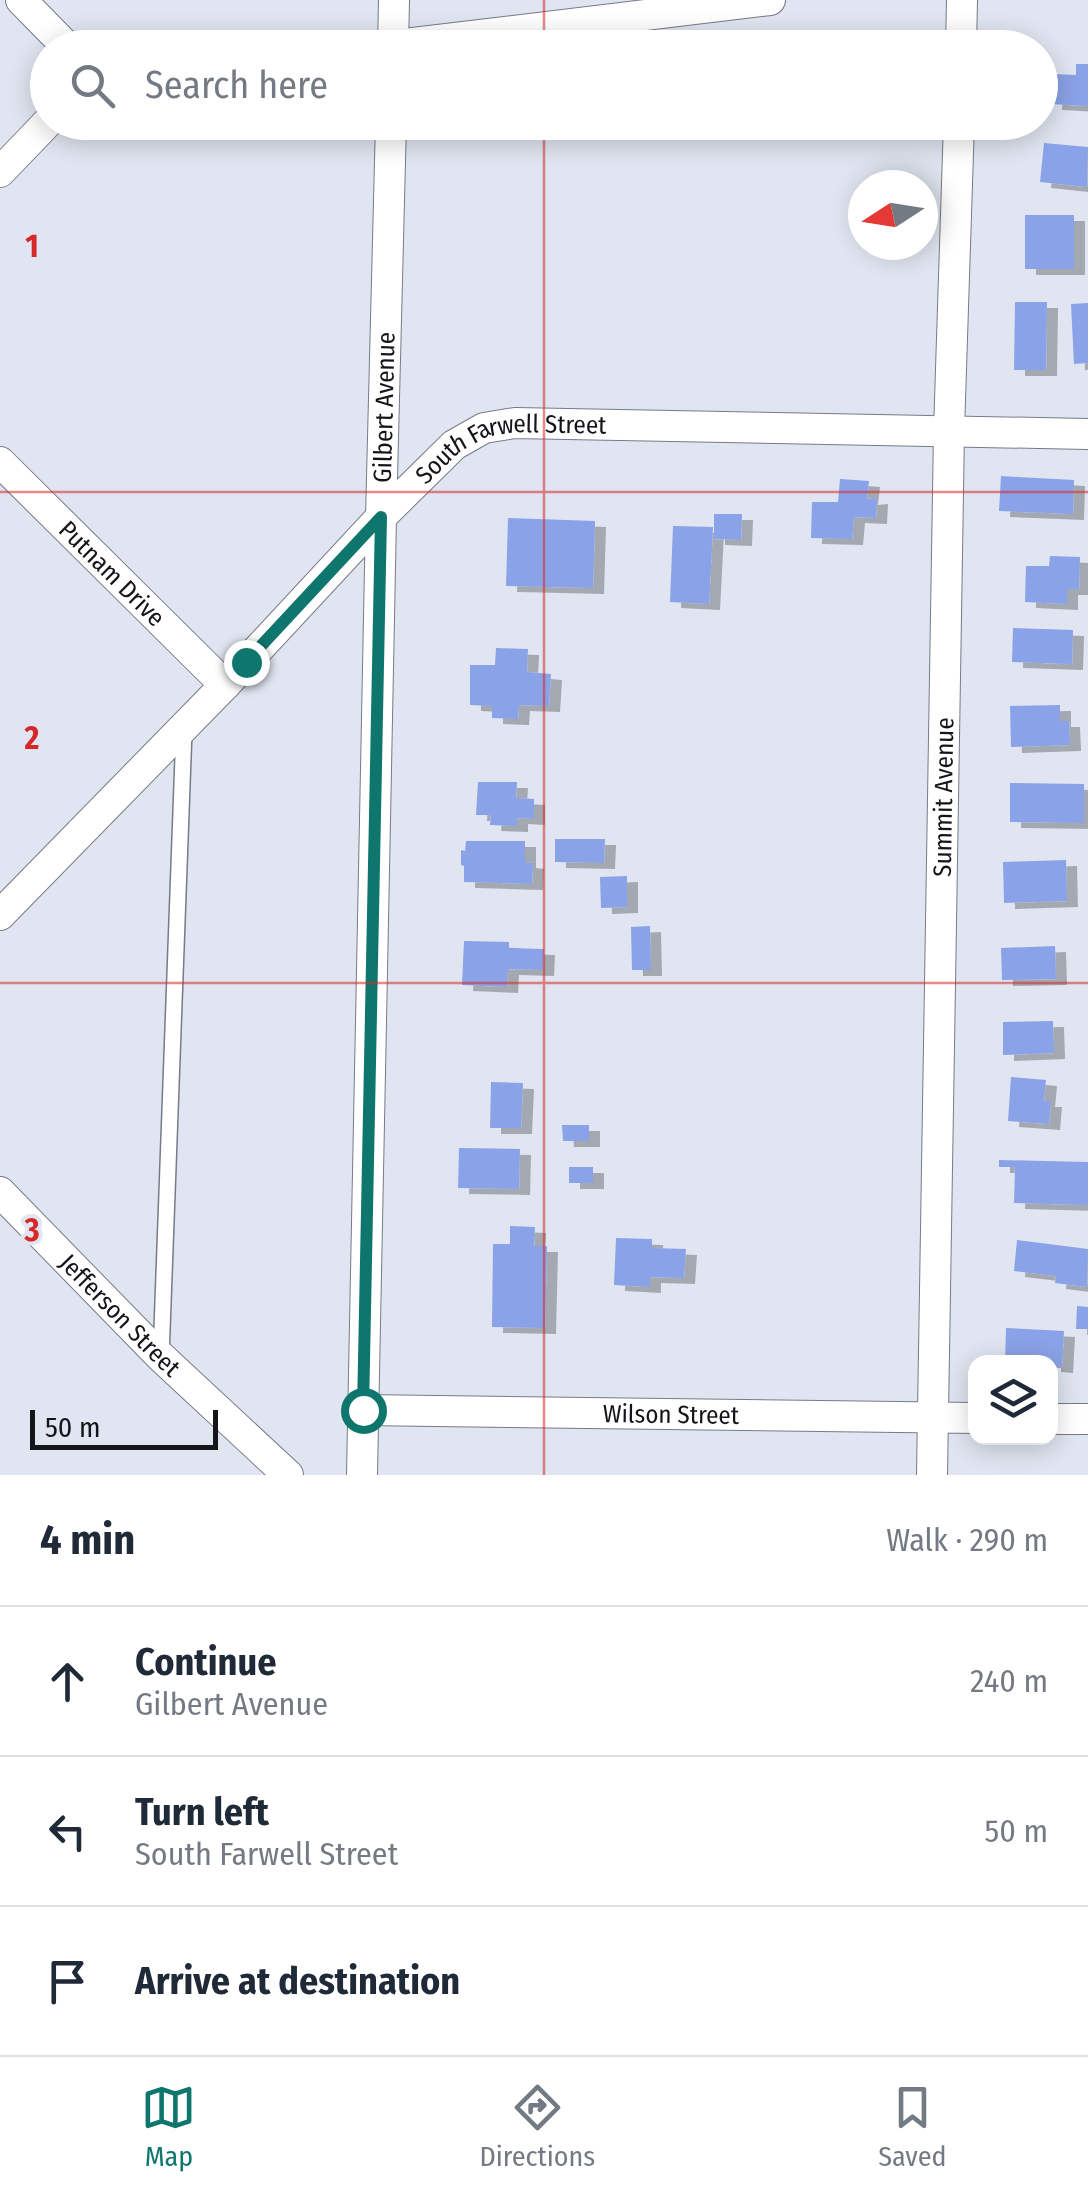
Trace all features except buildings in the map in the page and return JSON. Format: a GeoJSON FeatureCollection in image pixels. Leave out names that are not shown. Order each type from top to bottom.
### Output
{"type":"FeatureCollection","features":[{"type":"Feature","properties":{"kind":"street"},"geometry":{"type":"LineString","coordinates":[[21,0],[50,30]]}},
{"type":"Feature","properties":{"kind":"street"},"geometry":{"type":"LineString","coordinates":[[389,30],[394,0]]}},
{"type":"Feature","properties":{"kind":"street"},"geometry":{"type":"LineString","coordinates":[[525,30],[770,0]]}},
{"type":"Feature","properties":{"kind":"street"},"geometry":{"type":"LineString","coordinates":[[961,30],[962,0]]}},
{"type":"Feature","properties":{"kind":"street"},"geometry":{"type":"LineString","coordinates":[[0,172],[31,140]]}},
{"type":"Feature","properties":{"kind":"street","name":"Gilbert Avenue"},"geometry":{"type":"LineString","coordinates":[[362,1475],[391,140]]}},
{"type":"Feature","properties":{"kind":"street","name":"Summit Avenue"},"geometry":{"type":"LineString","coordinates":[[932,1475],[957,140]]}},
{"type":"Feature","properties":{"kind":"street","name":"South Farwell Street"},"geometry":{"type":"LineString","coordinates":[[0,915],[381,517],[454,445],[484,428],[515,422],[1088,434]]}},
{"type":"Feature","properties":{"kind":"street","name":"Putnam Drive"},"geometry":{"type":"LineString","coordinates":[[0,462],[225,684]]}},
{"type":"Feature","properties":{"kind":"street","name":"Jefferson Street"},"geometry":{"type":"LineString","coordinates":[[0,1192],[161,1357],[288,1475]]}},
{"type":"Feature","properties":{"kind":"street","name":"Wilson Street"},"geometry":{"type":"LineString","coordinates":[[363,1410],[968,1418]]}},
{"type":"Feature","properties":{"kind":"street"},"geometry":{"type":"LineString","coordinates":[[1058,1419],[1088,1419]]}},
{"type":"Feature","properties":{"kind":"lane"},"geometry":{"type":"LineString","coordinates":[[161,1357],[184,726]]}},
{"type":"Feature","properties":{"kind":"route"},"geometry":{"type":"LineString","coordinates":[[246,662],[381,517],[363,1410]]}}]}
